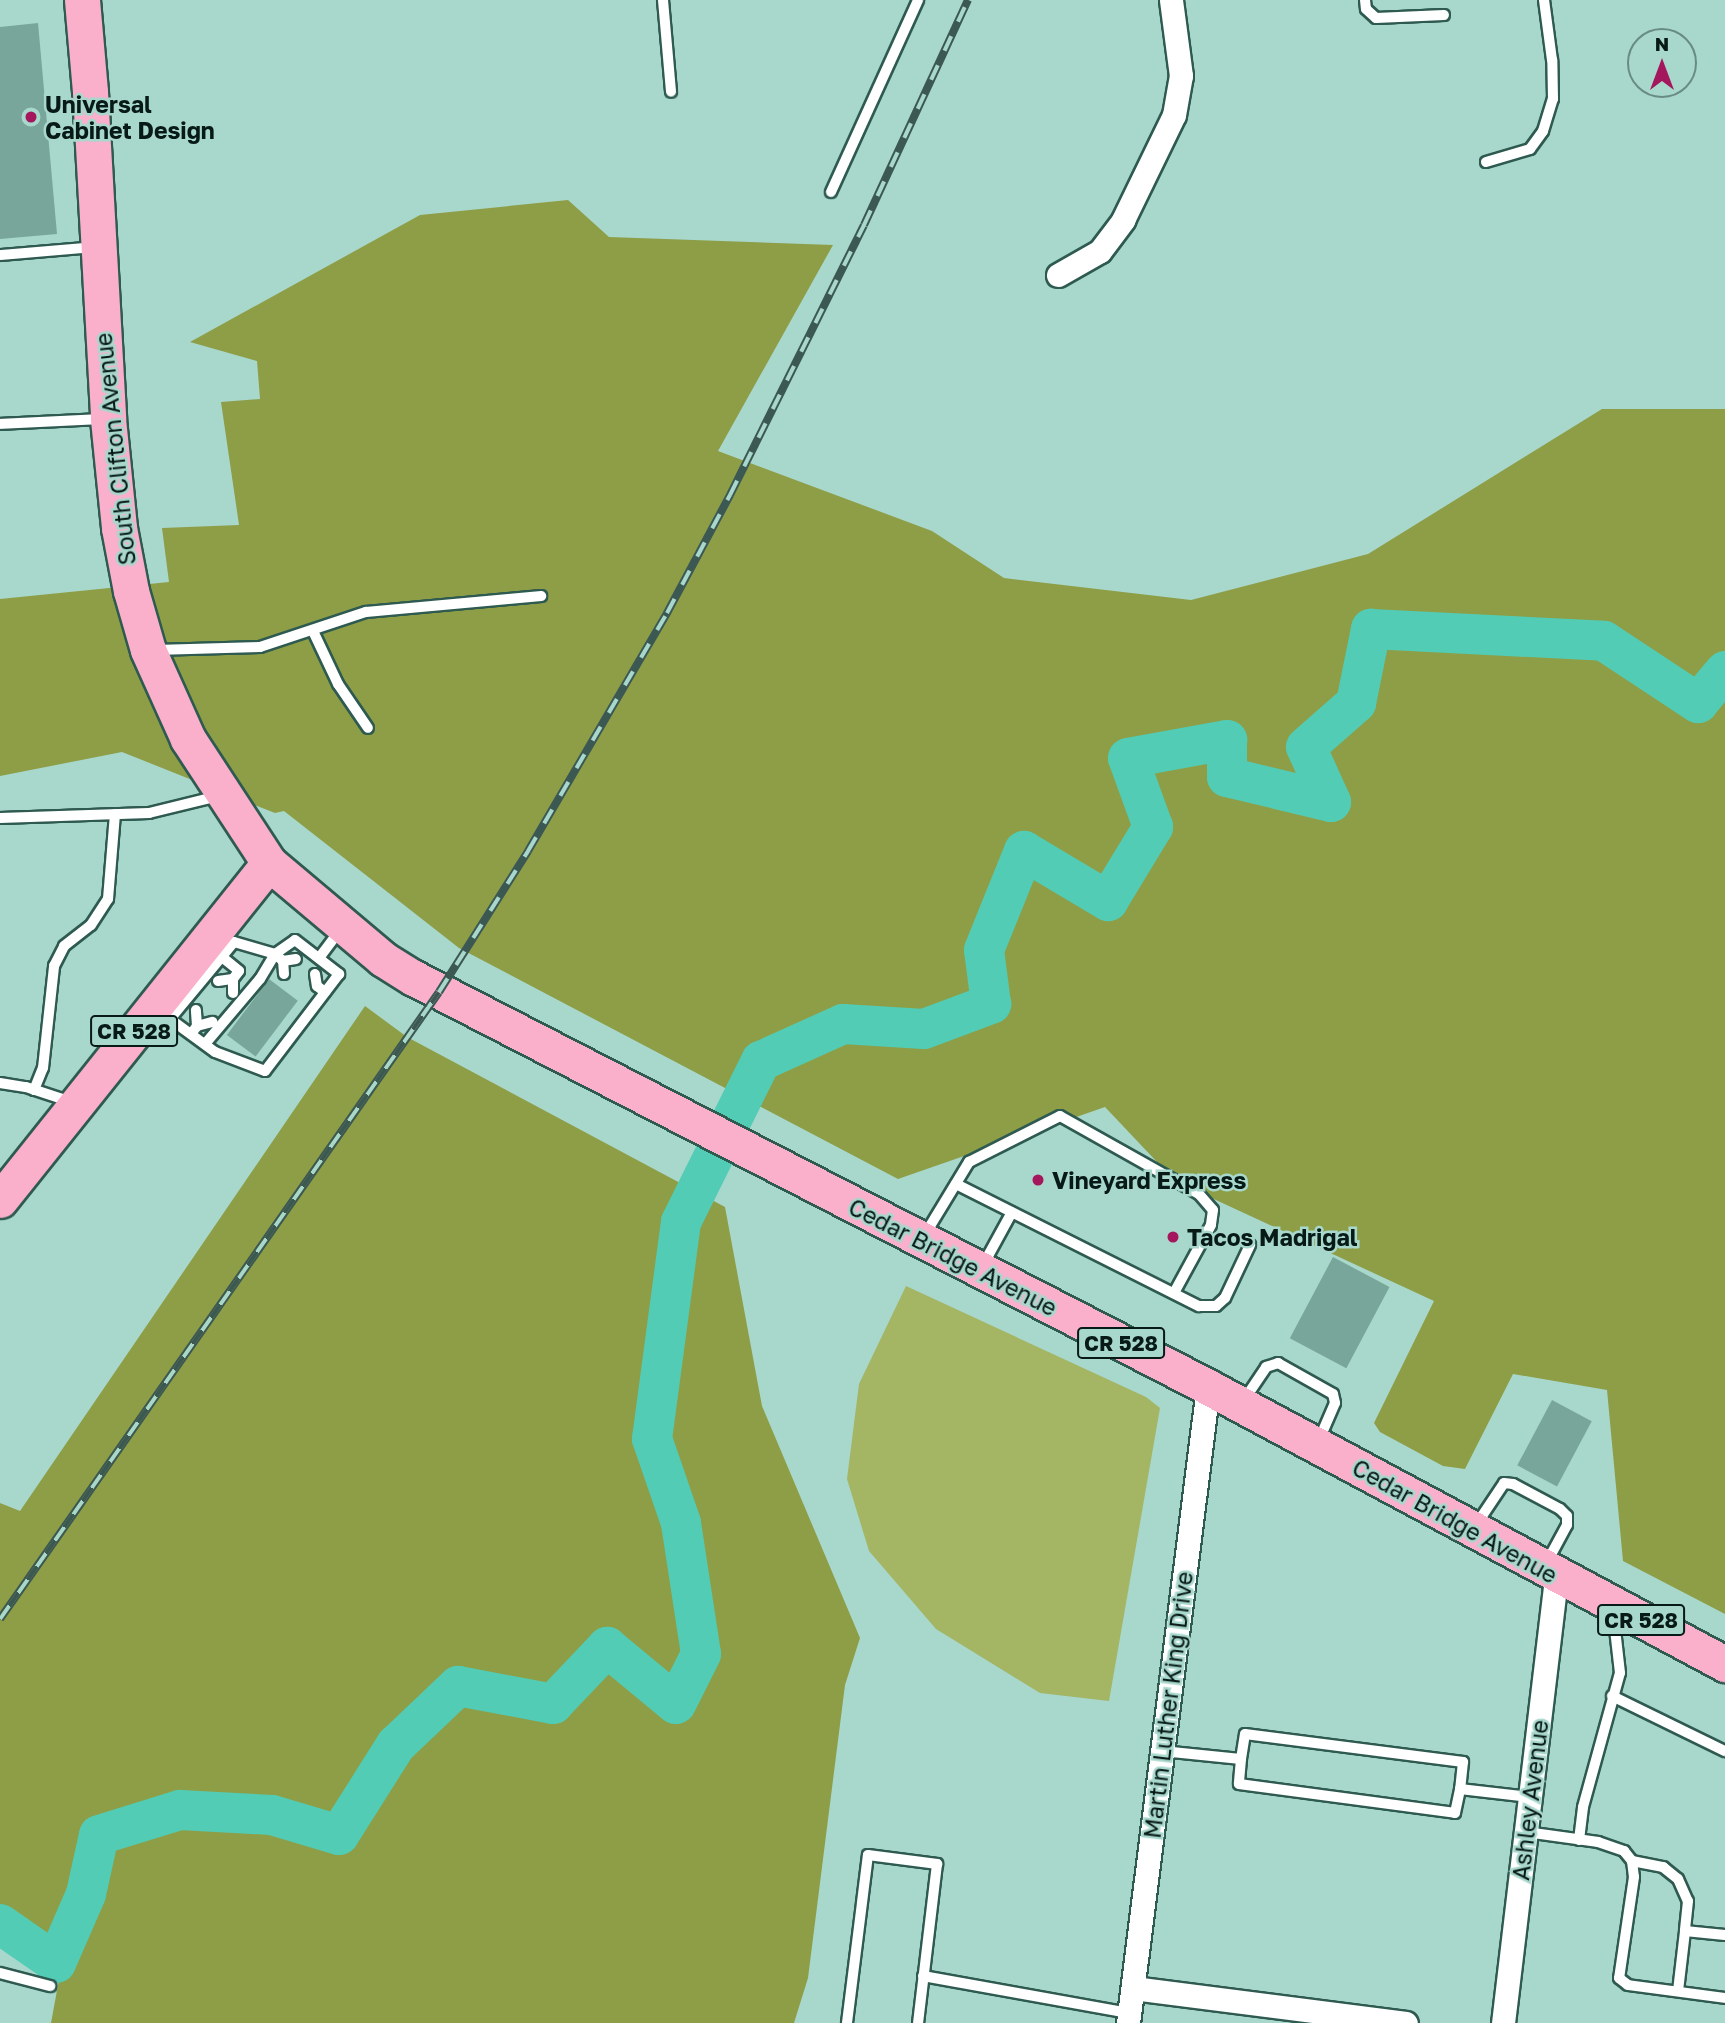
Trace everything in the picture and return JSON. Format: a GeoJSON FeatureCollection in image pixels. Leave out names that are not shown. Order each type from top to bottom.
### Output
{"type":"FeatureCollection","features":[{"type":"Feature","properties":{"kind":"main road","name":"South Clifton Avenue"},"geometry":{"type":"LineString","coordinates":[[82,0],[108,419],[119,528],[131,591],[148,650],[188,739],[269,863]]}},
{"type":"Feature","properties":{"kind":"main road","name":"CR 528"},"geometry":{"type":"LineString","coordinates":[[0,1200],[75,1103],[161,1014],[224,942],[269,863],[343,926]]}},
{"type":"Feature","properties":{"kind":"main road","name":"Cedar Bridge Avenue"},"geometry":{"type":"LineString","coordinates":[[343,926],[383,959],[439,992],[610,1077],[920,1241],[1208,1387],[1550,1573],[1725,1664]]}},
{"type":"Feature","properties":{"kind":"street"},"geometry":{"type":"LineString","coordinates":[[1058,275],[1100,251],[1123,220],[1174,115],[1181,76],[1171,0]]}},
{"type":"Feature","properties":{"kind":"street","name":"Martin Luther King Drive"},"geometry":{"type":"LineString","coordinates":[[1128,2018],[1208,1387]]}},
{"type":"Feature","properties":{"kind":"street","name":"Ashley Avenue"},"geometry":{"type":"LineString","coordinates":[[1503,2023],[1530,1797],[1550,1573]]}},
{"type":"Feature","properties":{"kind":"street"},"geometry":{"type":"LineString","coordinates":[[1133,1988],[1406,2023]]}},
{"type":"Feature","properties":{"kind":"lane"},"geometry":{"type":"LineString","coordinates":[[663,0],[671,92]]}},
{"type":"Feature","properties":{"kind":"lane"},"geometry":{"type":"LineString","coordinates":[[831,192],[918,0]]}},
{"type":"Feature","properties":{"kind":"lane"},"geometry":{"type":"LineString","coordinates":[[1365,0],[1366,9],[1376,18],[1444,15]]}},
{"type":"Feature","properties":{"kind":"lane"},"geometry":{"type":"LineString","coordinates":[[1486,162],[1530,149],[1543,131],[1553,99],[1552,60],[1544,0]]}},
{"type":"Feature","properties":{"kind":"lane"},"geometry":{"type":"LineString","coordinates":[[0,256],[97,247]]}},
{"type":"Feature","properties":{"kind":"lane"},"geometry":{"type":"LineString","coordinates":[[0,424],[108,419]]}},
{"type":"Feature","properties":{"kind":"lane"},"geometry":{"type":"LineString","coordinates":[[148,650],[260,647],[366,612],[541,596]]}},
{"type":"Feature","properties":{"kind":"lane"},"geometry":{"type":"LineString","coordinates":[[313,631],[338,684],[368,728]]}},
{"type":"Feature","properties":{"kind":"lane"},"geometry":{"type":"LineString","coordinates":[[0,818],[149,813],[223,795]]}},
{"type":"Feature","properties":{"kind":"lane"},"geometry":{"type":"LineString","coordinates":[[34,1090],[43,1068],[54,966],[64,946],[91,925],[108,900],[115,814]]}},
{"type":"Feature","properties":{"kind":"lane"},"geometry":{"type":"LineString","coordinates":[[319,958],[343,926]]}},
{"type":"Feature","properties":{"kind":"lane"},"geometry":{"type":"LineString","coordinates":[[161,1014],[194,1030],[205,1044],[215,1052],[265,1071],[321,989],[339,974],[295,940],[205,1044]]}},
{"type":"Feature","properties":{"kind":"lane"},"geometry":{"type":"LineString","coordinates":[[224,942],[279,958],[296,959]]}},
{"type":"Feature","properties":{"kind":"lane"},"geometry":{"type":"LineString","coordinates":[[224,942],[239,971],[233,979],[233,993]]}},
{"type":"Feature","properties":{"kind":"lane"},"geometry":{"type":"LineString","coordinates":[[279,958],[284,974]]}},
{"type":"Feature","properties":{"kind":"lane"},"geometry":{"type":"LineString","coordinates":[[315,974],[321,989]]}},
{"type":"Feature","properties":{"kind":"lane"},"geometry":{"type":"LineString","coordinates":[[218,981],[233,979]]}},
{"type":"Feature","properties":{"kind":"lane"},"geometry":{"type":"LineString","coordinates":[[304,989],[321,989]]}},
{"type":"Feature","properties":{"kind":"lane"},"geometry":{"type":"LineString","coordinates":[[194,1030],[196,1010]]}},
{"type":"Feature","properties":{"kind":"lane"},"geometry":{"type":"LineString","coordinates":[[194,1030],[212,1022]]}},
{"type":"Feature","properties":{"kind":"lane"},"geometry":{"type":"LineString","coordinates":[[0,1083],[75,1103]]}},
{"type":"Feature","properties":{"kind":"lane"},"geometry":{"type":"LineString","coordinates":[[920,1241],[969,1162],[1060,1116],[1199,1194],[1213,1210],[1211,1225],[1174,1293]]}},
{"type":"Feature","properties":{"kind":"lane"},"geometry":{"type":"LineString","coordinates":[[956,1184],[1199,1306],[1216,1306],[1225,1298],[1250,1245]]}},
{"type":"Feature","properties":{"kind":"lane"},"geometry":{"type":"LineString","coordinates":[[979,1271],[1012,1212]]}},
{"type":"Feature","properties":{"kind":"lane"},"geometry":{"type":"LineString","coordinates":[[1241,1405],[1266,1367],[1278,1363],[1333,1394],[1335,1399],[1316,1445]]}},
{"type":"Feature","properties":{"kind":"lane"},"geometry":{"type":"LineString","coordinates":[[1473,1530],[1504,1483],[1513,1484],[1560,1509],[1567,1516],[1567,1525],[1550,1573]]}},
{"type":"Feature","properties":{"kind":"lane"},"geometry":{"type":"LineString","coordinates":[[1579,1840],[1583,1807],[1620,1673],[1612,1605]]}},
{"type":"Feature","properties":{"kind":"lane"},"geometry":{"type":"LineString","coordinates":[[1612,1696],[1725,1751]]}},
{"type":"Feature","properties":{"kind":"lane"},"geometry":{"type":"LineString","coordinates":[[1245,1734],[1463,1762],[1455,1814],[1239,1784],[1241,1759],[1245,1734]]}},
{"type":"Feature","properties":{"kind":"lane"},"geometry":{"type":"LineString","coordinates":[[1162,1751],[1241,1759]]}},
{"type":"Feature","properties":{"kind":"lane"},"geometry":{"type":"LineString","coordinates":[[1460,1789],[1530,1797]]}},
{"type":"Feature","properties":{"kind":"lane"},"geometry":{"type":"LineString","coordinates":[[1526,1832],[1598,1842],[1623,1852],[1632,1861],[1663,1867],[1678,1878],[1688,1901],[1678,1991]]}},
{"type":"Feature","properties":{"kind":"lane"},"geometry":{"type":"LineString","coordinates":[[847,2023],[868,1855],[937,1864],[918,2023]]}},
{"type":"Feature","properties":{"kind":"lane"},"geometry":{"type":"LineString","coordinates":[[1632,1861],[1634,1877],[1619,1978],[1628,1985],[1725,1998]]}},
{"type":"Feature","properties":{"kind":"lane"},"geometry":{"type":"LineString","coordinates":[[1685,1931],[1725,1935]]}},
{"type":"Feature","properties":{"kind":"lane"},"geometry":{"type":"LineString","coordinates":[[0,1973],[50,1986]]}},
{"type":"Feature","properties":{"kind":"lane"},"geometry":{"type":"LineString","coordinates":[[923,1976],[1128,2018]]}},
{"type":"Feature","properties":{"kind":"green space"},"geometry":{"type":"Polygon","coordinates":[[[568,200],[609,237],[833,245],[718,451],[932,531],[1004,578],[1191,600],[1368,554],[1602,409],[1725,409],[1725,1614],[1623,1561],[1607,1390],[1513,1374],[1465,1469],[1443,1466],[1380,1432],[1374,1423],[1434,1301],[1175,1181],[1105,1107],[898,1179],[459,948],[284,811],[275,813],[122,752],[0,776],[0,599],[169,582],[162,528],[239,525],[221,402],[260,399],[257,361],[190,342],[420,215],[568,200]]]}},
{"type":"Feature","properties":{"kind":"green space"},"geometry":{"type":"Polygon","coordinates":[[[365,1006],[407,1037],[725,1207],[762,1406],[860,1638],[845,1685],[808,1978],[794,2023],[51,2023],[60,1974],[0,1948],[0,1503],[20,1511],[365,1006]]]}},
{"type":"Feature","properties":{"kind":"green space"},"geometry":{"type":"Polygon","coordinates":[[[906,1286],[1146,1397],[1160,1408],[1109,1701],[1040,1693],[936,1629],[869,1551],[847,1479],[859,1384],[906,1286]]]}},
{"type":"Feature","properties":{"kind":"building"},"geometry":{"type":"Polygon","coordinates":[[[38,23],[57,234],[0,239],[0,27],[38,23]]]}},
{"type":"Feature","properties":{"kind":"building"},"geometry":{"type":"Polygon","coordinates":[[[269,979],[298,1001],[256,1057],[227,1035],[269,979]]]}},
{"type":"Feature","properties":{"kind":"building"},"geometry":{"type":"Polygon","coordinates":[[[1333,1257],[1390,1287],[1346,1368],[1290,1338],[1333,1257]]]}},
{"type":"Feature","properties":{"kind":"building"},"geometry":{"type":"Polygon","coordinates":[[[1552,1400],[1592,1421],[1557,1486],[1517,1465],[1552,1400]]]}},
{"type":"Feature","properties":{"kind":"waterway"},"geometry":{"type":"LineString","coordinates":[[0,1924],[56,1963],[86,1894],[99,1835],[180,1810],[272,1815],[339,1835],[396,1745],[458,1686],[553,1704],[607,1647],[676,1704],[701,1654],[681,1523],[652,1439],[681,1222],[761,1061],[843,1024],[924,1029],[991,1004],[984,950],[1024,851],[1108,901],[1153,827],[1128,758],[1227,740],[1227,777],[1331,802],[1306,747],[1356,703],[1371,629],[1604,641],[1698,703],[1725,671]]}},
{"type":"Feature","properties":{"kind":"railway"},"geometry":{"type":"LineString","coordinates":[[0,1619],[439,992],[528,851],[667,613],[730,495],[864,225],[968,0]]}},
{"type":"Feature","properties":{"kind":"place","name":"Universal Cabinet Design"},"geometry":{"type":"Point","coordinates":[31,117]}},
{"type":"Feature","properties":{"kind":"place","name":"Vineyard Express"},"geometry":{"type":"Point","coordinates":[1038,1180]}},
{"type":"Feature","properties":{"kind":"place","name":"Tacos Madrigal"},"geometry":{"type":"Point","coordinates":[1173,1237]}}]}
